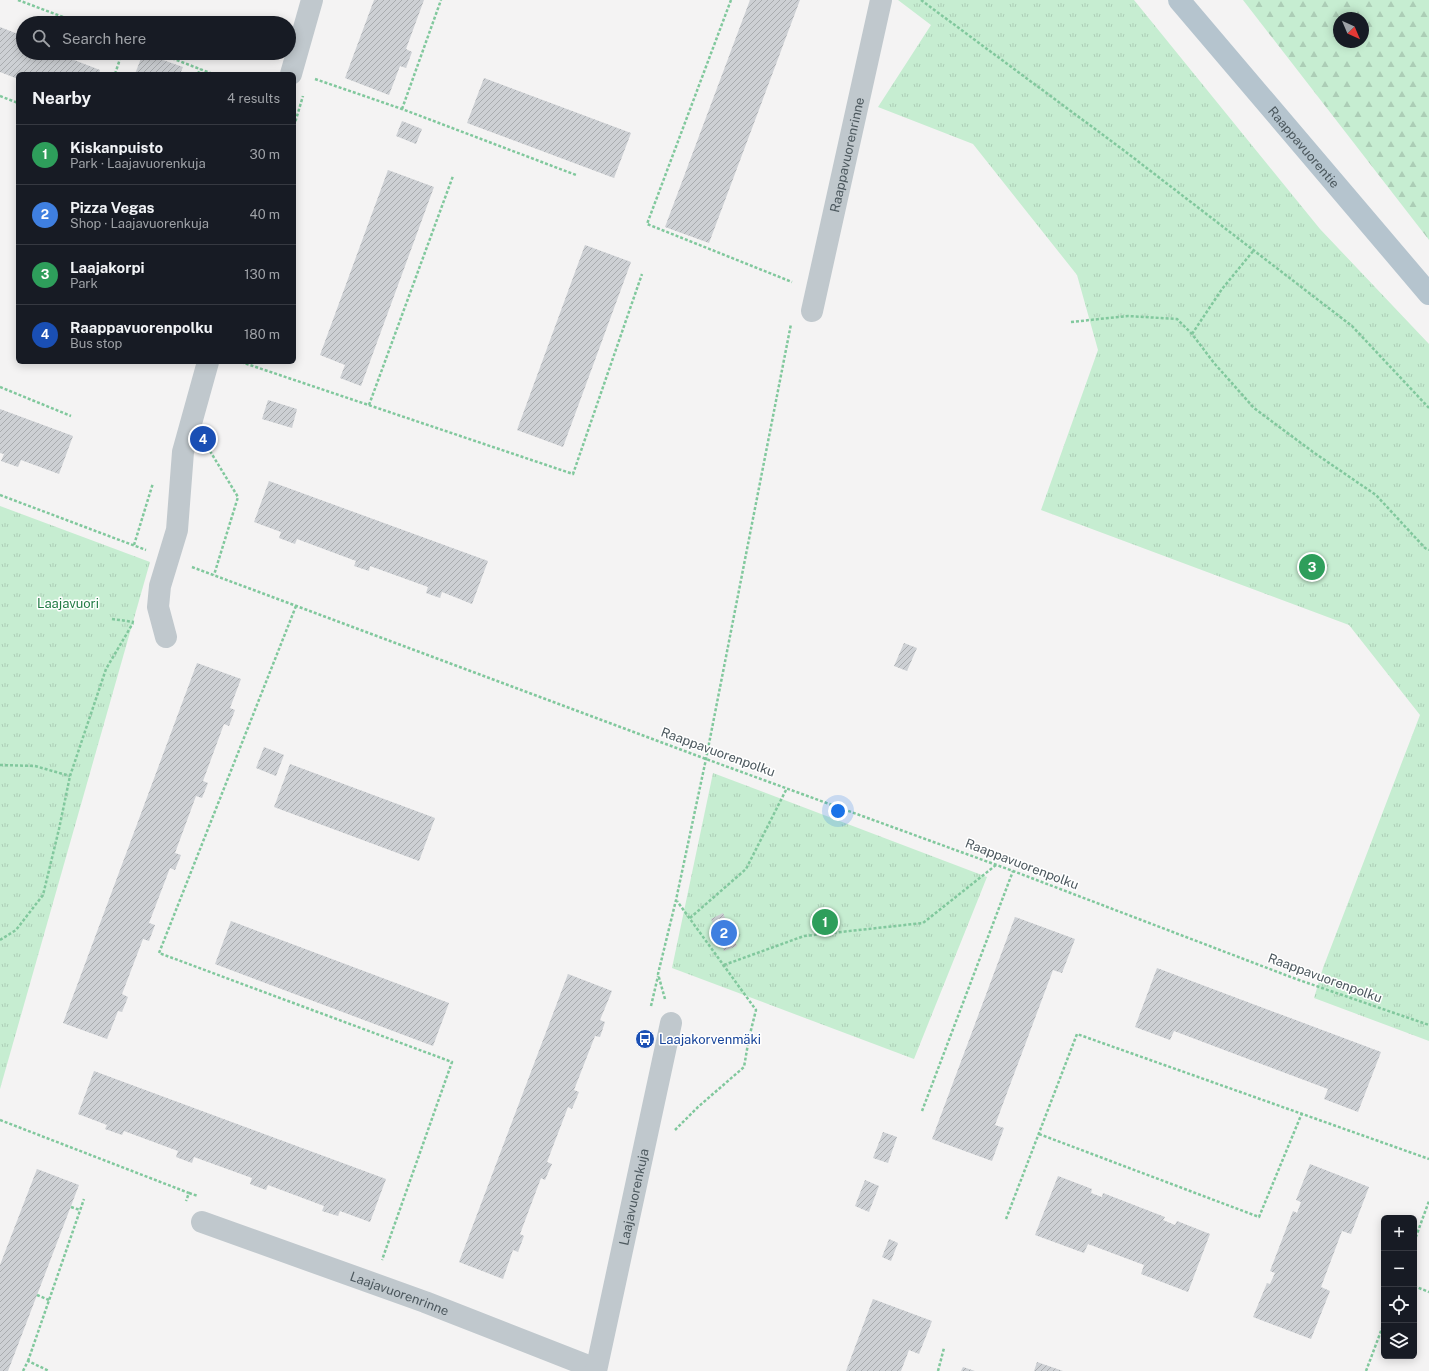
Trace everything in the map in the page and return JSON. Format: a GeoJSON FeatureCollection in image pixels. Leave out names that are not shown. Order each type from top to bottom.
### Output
{"type":"FeatureCollection","features":[{"type":"Feature","properties":{"kind":"main road","name":"Raappavuorentie"},"geometry":{"type":"LineString","coordinates":[[1179,0],[1429,294]]}},
{"type":"Feature","properties":{"kind":"street"},"geometry":{"type":"LineString","coordinates":[[300,75],[312,0]]}},
{"type":"Feature","properties":{"kind":"street","name":"Raappavuorenrinne"},"geometry":{"type":"LineString","coordinates":[[812,311],[881,0]]}},
{"type":"Feature","properties":{"kind":"street"},"geometry":{"type":"LineString","coordinates":[[166,637],[158,607],[160,586],[177,530],[183,452],[207,364]]}},
{"type":"Feature","properties":{"kind":"street","name":"Laajavuorenkuja"},"geometry":{"type":"LineString","coordinates":[[596,1370],[671,1023]]}},
{"type":"Feature","properties":{"kind":"street","name":"Laajavuorenrinne"},"geometry":{"type":"LineString","coordinates":[[202,1222],[425,1302],[596,1370]]}},
{"type":"Feature","properties":{"kind":"path"},"geometry":{"type":"LineString","coordinates":[[18,0],[60,16]]}},
{"type":"Feature","properties":{"kind":"path"},"geometry":{"type":"LineString","coordinates":[[402,109],[441,0]]}},
{"type":"Feature","properties":{"kind":"path"},"geometry":{"type":"LineString","coordinates":[[731,0],[647,224],[797,284]]}},
{"type":"Feature","properties":{"kind":"path"},"geometry":{"type":"LineString","coordinates":[[921,0],[1122,149],[1352,326],[1429,408]]}},
{"type":"Feature","properties":{"kind":"path"},"geometry":{"type":"LineString","coordinates":[[116,72],[120,60]]}},
{"type":"Feature","properties":{"kind":"path"},"geometry":{"type":"LineString","coordinates":[[176,60],[208,72]]}},
{"type":"Feature","properties":{"kind":"path"},"geometry":{"type":"LineString","coordinates":[[300,75],[402,109],[576,175]]}},
{"type":"Feature","properties":{"kind":"path"},"geometry":{"type":"LineString","coordinates":[[0,96],[16,102]]}},
{"type":"Feature","properties":{"kind":"path"},"geometry":{"type":"LineString","coordinates":[[368,405],[453,176]]}},
{"type":"Feature","properties":{"kind":"path"},"geometry":{"type":"LineString","coordinates":[[1192,334],[1222,289],[1254,250]]}},
{"type":"Feature","properties":{"kind":"path"},"geometry":{"type":"LineString","coordinates":[[247,364],[573,474],[642,274]]}},
{"type":"Feature","properties":{"kind":"path"},"geometry":{"type":"LineString","coordinates":[[1071,322],[1128,316],[1177,319],[1192,334],[1214,363],[1254,408],[1313,452],[1376,495],[1425,548],[1429,550]]}},
{"type":"Feature","properties":{"kind":"path"},"geometry":{"type":"LineString","coordinates":[[671,1023],[658,974],[676,900],[706,759],[791,322]]}},
{"type":"Feature","properties":{"kind":"path"},"geometry":{"type":"LineString","coordinates":[[0,387],[71,416]]}},
{"type":"Feature","properties":{"kind":"path"},"geometry":{"type":"LineString","coordinates":[[207,445],[238,497],[214,575]]}},
{"type":"Feature","properties":{"kind":"path","name":"Raappavuorenpolku"},"geometry":{"type":"LineString","coordinates":[[0,495],[706,759],[1013,871],[1296,979],[1429,1025]]}},
{"type":"Feature","properties":{"kind":"path"},"geometry":{"type":"LineString","coordinates":[[296,606],[159,953],[452,1062],[382,1261]]}},
{"type":"Feature","properties":{"kind":"path"},"geometry":{"type":"LineString","coordinates":[[0,940],[16,930],[43,895],[70,776],[106,669],[133,623]]}},
{"type":"Feature","properties":{"kind":"path"},"geometry":{"type":"LineString","coordinates":[[0,765],[35,766],[70,776]]}},
{"type":"Feature","properties":{"kind":"path"},"geometry":{"type":"LineString","coordinates":[[690,918],[746,869],[787,788]]}},
{"type":"Feature","properties":{"kind":"path"},"geometry":{"type":"LineString","coordinates":[[724,965],[804,936],[923,923],[996,865]]}},
{"type":"Feature","properties":{"kind":"path"},"geometry":{"type":"LineString","coordinates":[[922,1111],[1013,871]]}},
{"type":"Feature","properties":{"kind":"path"},"geometry":{"type":"LineString","coordinates":[[674,1131],[698,1106],[744,1067],[756,1010],[676,900]]}},
{"type":"Feature","properties":{"kind":"path"},"geometry":{"type":"LineString","coordinates":[[1006,1219],[1077,1034],[1429,1159]]}},
{"type":"Feature","properties":{"kind":"path"},"geometry":{"type":"LineString","coordinates":[[1039,1134],[1259,1217],[1302,1113]]}},
{"type":"Feature","properties":{"kind":"path"},"geometry":{"type":"LineString","coordinates":[[0,1120],[189,1193],[185,1203],[202,1222]]}},
{"type":"Feature","properties":{"kind":"path"},"geometry":{"type":"LineString","coordinates":[[23,1371],[84,1199]]}},
{"type":"Feature","properties":{"kind":"path"},"geometry":{"type":"LineString","coordinates":[[1417,1234],[1429,1201]]}},
{"type":"Feature","properties":{"kind":"path"},"geometry":{"type":"LineString","coordinates":[[71,1207],[80,1210]]}},
{"type":"Feature","properties":{"kind":"path"},"geometry":{"type":"LineString","coordinates":[[1416,1287],[1429,1292]]}},
{"type":"Feature","properties":{"kind":"path"},"geometry":{"type":"LineString","coordinates":[[37,1295],[49,1300]]}},
{"type":"Feature","properties":{"kind":"path"},"geometry":{"type":"LineString","coordinates":[[1366,1371],[1381,1331]]}},
{"type":"Feature","properties":{"kind":"path"},"geometry":{"type":"LineString","coordinates":[[938,1371],[944,1348]]}},
{"type":"Feature","properties":{"kind":"path"},"geometry":{"type":"LineString","coordinates":[[28,1360],[49,1371]]}},
{"type":"Feature","properties":{"kind":"green space"},"geometry":{"type":"Polygon","coordinates":[[[898,0],[1134,0],[1320,229],[1429,344],[1429,1041],[1314,998],[1323,968],[1420,715],[1349,625],[1041,510],[1098,350],[1077,275],[973,144],[878,107],[931,25],[898,0]]]}},
{"type":"Feature","properties":{"kind":"green space"},"geometry":{"type":"Polygon","coordinates":[[[1243,0],[1429,0],[1429,240],[1243,0]]]}},
{"type":"Feature","properties":{"kind":"green space","name":"Laajavuori"},"geometry":{"type":"Polygon","coordinates":[[[0,506],[150,562],[0,1089],[0,506]]]}},
{"type":"Feature","properties":{"kind":"green space"},"geometry":{"type":"Polygon","coordinates":[[[713,773],[987,877],[914,1059],[672,968],[713,773]]]}},
{"type":"Feature","properties":{"kind":"building"},"geometry":{"type":"Polygon","coordinates":[[[374,0],[424,0],[406,49],[412,52],[406,68],[400,66],[389,95],[345,78],[374,0]]]}},
{"type":"Feature","properties":{"kind":"building"},"geometry":{"type":"Polygon","coordinates":[[[750,0],[800,0],[709,243],[665,227],[750,0]]]}},
{"type":"Feature","properties":{"kind":"building"},"geometry":{"type":"Polygon","coordinates":[[[0,27],[16,33],[16,60],[74,60],[100,70],[100,72],[16,72],[16,78],[0,72],[0,27]]]}},
{"type":"Feature","properties":{"kind":"building"},"geometry":{"type":"Polygon","coordinates":[[[140,60],[163,60],[183,67],[181,72],[136,72],[140,60]]]}},
{"type":"Feature","properties":{"kind":"building"},"geometry":{"type":"Polygon","coordinates":[[[484,78],[631,133],[614,178],[467,123],[484,78]]]}},
{"type":"Feature","properties":{"kind":"building"},"geometry":{"type":"Polygon","coordinates":[[[402,121],[422,129],[416,144],[396,136],[402,121]]]}},
{"type":"Feature","properties":{"kind":"building"},"geometry":{"type":"Polygon","coordinates":[[[388,170],[434,187],[361,386],[340,378],[345,365],[320,355],[388,170]]]}},
{"type":"Feature","properties":{"kind":"building"},"geometry":{"type":"Polygon","coordinates":[[[585,245],[631,262],[563,447],[517,430],[585,245]]]}},
{"type":"Feature","properties":{"kind":"building"},"geometry":{"type":"Polygon","coordinates":[[[268,400],[297,409],[292,428],[262,419],[268,400]]]}},
{"type":"Feature","properties":{"kind":"building"},"geometry":{"type":"Polygon","coordinates":[[[0,409],[73,436],[59,474],[21,460],[18,467],[1,461],[4,454],[0,453],[0,409]]]}},
{"type":"Feature","properties":{"kind":"building"},"geometry":{"type":"Polygon","coordinates":[[[269,481],[488,561],[472,604],[442,592],[440,598],[426,593],[428,587],[370,566],[369,571],[354,566],[356,561],[297,539],[295,544],[279,538],[281,532],[254,522],[269,481]]]}},
{"type":"Feature","properties":{"kind":"building"},"geometry":{"type":"Polygon","coordinates":[[[904,643],[917,648],[907,671],[894,666],[904,643]]]}},
{"type":"Feature","properties":{"kind":"building"},"geometry":{"type":"Polygon","coordinates":[[[197,663],[241,679],[230,708],[235,710],[229,726],[224,724],[203,781],[208,783],[202,798],[196,796],[175,853],[181,855],[175,870],[170,868],[149,923],[155,925],[149,941],[143,939],[122,994],[128,997],[122,1012],[118,1011],[107,1039],[63,1023],[197,663]]]}},
{"type":"Feature","properties":{"kind":"building"},"geometry":{"type":"Polygon","coordinates":[[[264,747],[284,755],[276,776],[256,768],[264,747]]]}},
{"type":"Feature","properties":{"kind":"building"},"geometry":{"type":"Polygon","coordinates":[[[290,764],[435,818],[419,861],[274,807],[290,764]]]}},
{"type":"Feature","properties":{"kind":"building"},"geometry":{"type":"Polygon","coordinates":[[[723,913],[737,946],[724,951],[711,919],[723,913]]]}},
{"type":"Feature","properties":{"kind":"building"},"geometry":{"type":"Polygon","coordinates":[[[1015,917],[1075,939],[1062,973],[1053,970],[995,1125],[1004,1128],[992,1161],[932,1139],[1015,917]]]}},
{"type":"Feature","properties":{"kind":"building"},"geometry":{"type":"Polygon","coordinates":[[[231,921],[449,1003],[433,1046],[215,964],[231,921]]]}},
{"type":"Feature","properties":{"kind":"building"},"geometry":{"type":"Polygon","coordinates":[[[1157,968],[1381,1052],[1358,1112],[1324,1099],[1328,1089],[1174,1031],[1170,1040],[1135,1027],[1157,968]]]}},
{"type":"Feature","properties":{"kind":"building"},"geometry":{"type":"Polygon","coordinates":[[[568,974],[612,991],[600,1020],[605,1022],[600,1037],[595,1036],[574,1090],[579,1092],[572,1109],[568,1107],[547,1162],[552,1164],[545,1180],[541,1178],[520,1234],[524,1236],[518,1252],[513,1250],[503,1279],[459,1262],[568,974]]]}},
{"type":"Feature","properties":{"kind":"building"},"geometry":{"type":"Polygon","coordinates":[[[94,1071],[386,1179],[370,1222],[340,1211],[338,1216],[322,1211],[324,1206],[268,1185],[266,1190],[250,1184],[252,1178],[194,1157],[192,1163],[176,1157],[178,1151],[124,1131],[122,1135],[105,1129],[107,1125],[78,1114],[94,1071]]]}},
{"type":"Feature","properties":{"kind":"building"},"geometry":{"type":"Polygon","coordinates":[[[883,1132],[897,1137],[888,1163],[873,1158],[883,1132]]]}},
{"type":"Feature","properties":{"kind":"building"},"geometry":{"type":"Polygon","coordinates":[[[1310,1164],[1369,1187],[1351,1234],[1342,1231],[1321,1287],[1330,1291],[1311,1339],[1253,1317],[1267,1283],[1270,1284],[1275,1273],[1270,1271],[1293,1211],[1297,1213],[1301,1202],[1296,1200],[1310,1164]]]}},
{"type":"Feature","properties":{"kind":"building"},"geometry":{"type":"Polygon","coordinates":[[[37,1169],[79,1185],[8,1371],[0,1371],[0,1265],[37,1169]]]}},
{"type":"Feature","properties":{"kind":"building"},"geometry":{"type":"Polygon","coordinates":[[[1058,1176],[1092,1189],[1091,1193],[1102,1197],[1103,1193],[1165,1217],[1163,1220],[1175,1225],[1177,1221],[1210,1234],[1188,1292],[1141,1274],[1144,1265],[1088,1244],[1084,1253],[1035,1235],[1058,1176]]]}},
{"type":"Feature","properties":{"kind":"building"},"geometry":{"type":"Polygon","coordinates":[[[865,1180],[879,1186],[869,1212],[855,1206],[865,1180]]]}},
{"type":"Feature","properties":{"kind":"building"},"geometry":{"type":"Polygon","coordinates":[[[889,1239],[898,1243],[891,1261],[882,1257],[889,1239]]]}},
{"type":"Feature","properties":{"kind":"building"},"geometry":{"type":"Polygon","coordinates":[[[873,1299],[932,1321],[919,1354],[909,1350],[901,1371],[846,1371],[873,1299]]]}},
{"type":"Feature","properties":{"kind":"building"},"geometry":{"type":"Polygon","coordinates":[[[1037,1362],[1063,1371],[1034,1371],[1037,1362]]]}},
{"type":"Feature","properties":{"kind":"building"},"geometry":{"type":"Polygon","coordinates":[[[963,1367],[975,1371],[961,1371],[963,1367]]]}},
{"type":"Feature","properties":{"kind":"place","name":"Raappavuorenpolku"},"geometry":{"type":"Point","coordinates":[203,439]}},
{"type":"Feature","properties":{"kind":"place","name":"Laajakorpi"},"geometry":{"type":"Point","coordinates":[1312,567]}},
{"type":"Feature","properties":{"kind":"place","name":"Kiskanpuisto"},"geometry":{"type":"Point","coordinates":[825,922]}},
{"type":"Feature","properties":{"kind":"place","name":"Pizza Vegas"},"geometry":{"type":"Point","coordinates":[724,933]}},
{"type":"Feature","properties":{"kind":"place","name":"Laajakorvenmäki"},"geometry":{"type":"Point","coordinates":[645,1039]}}]}
